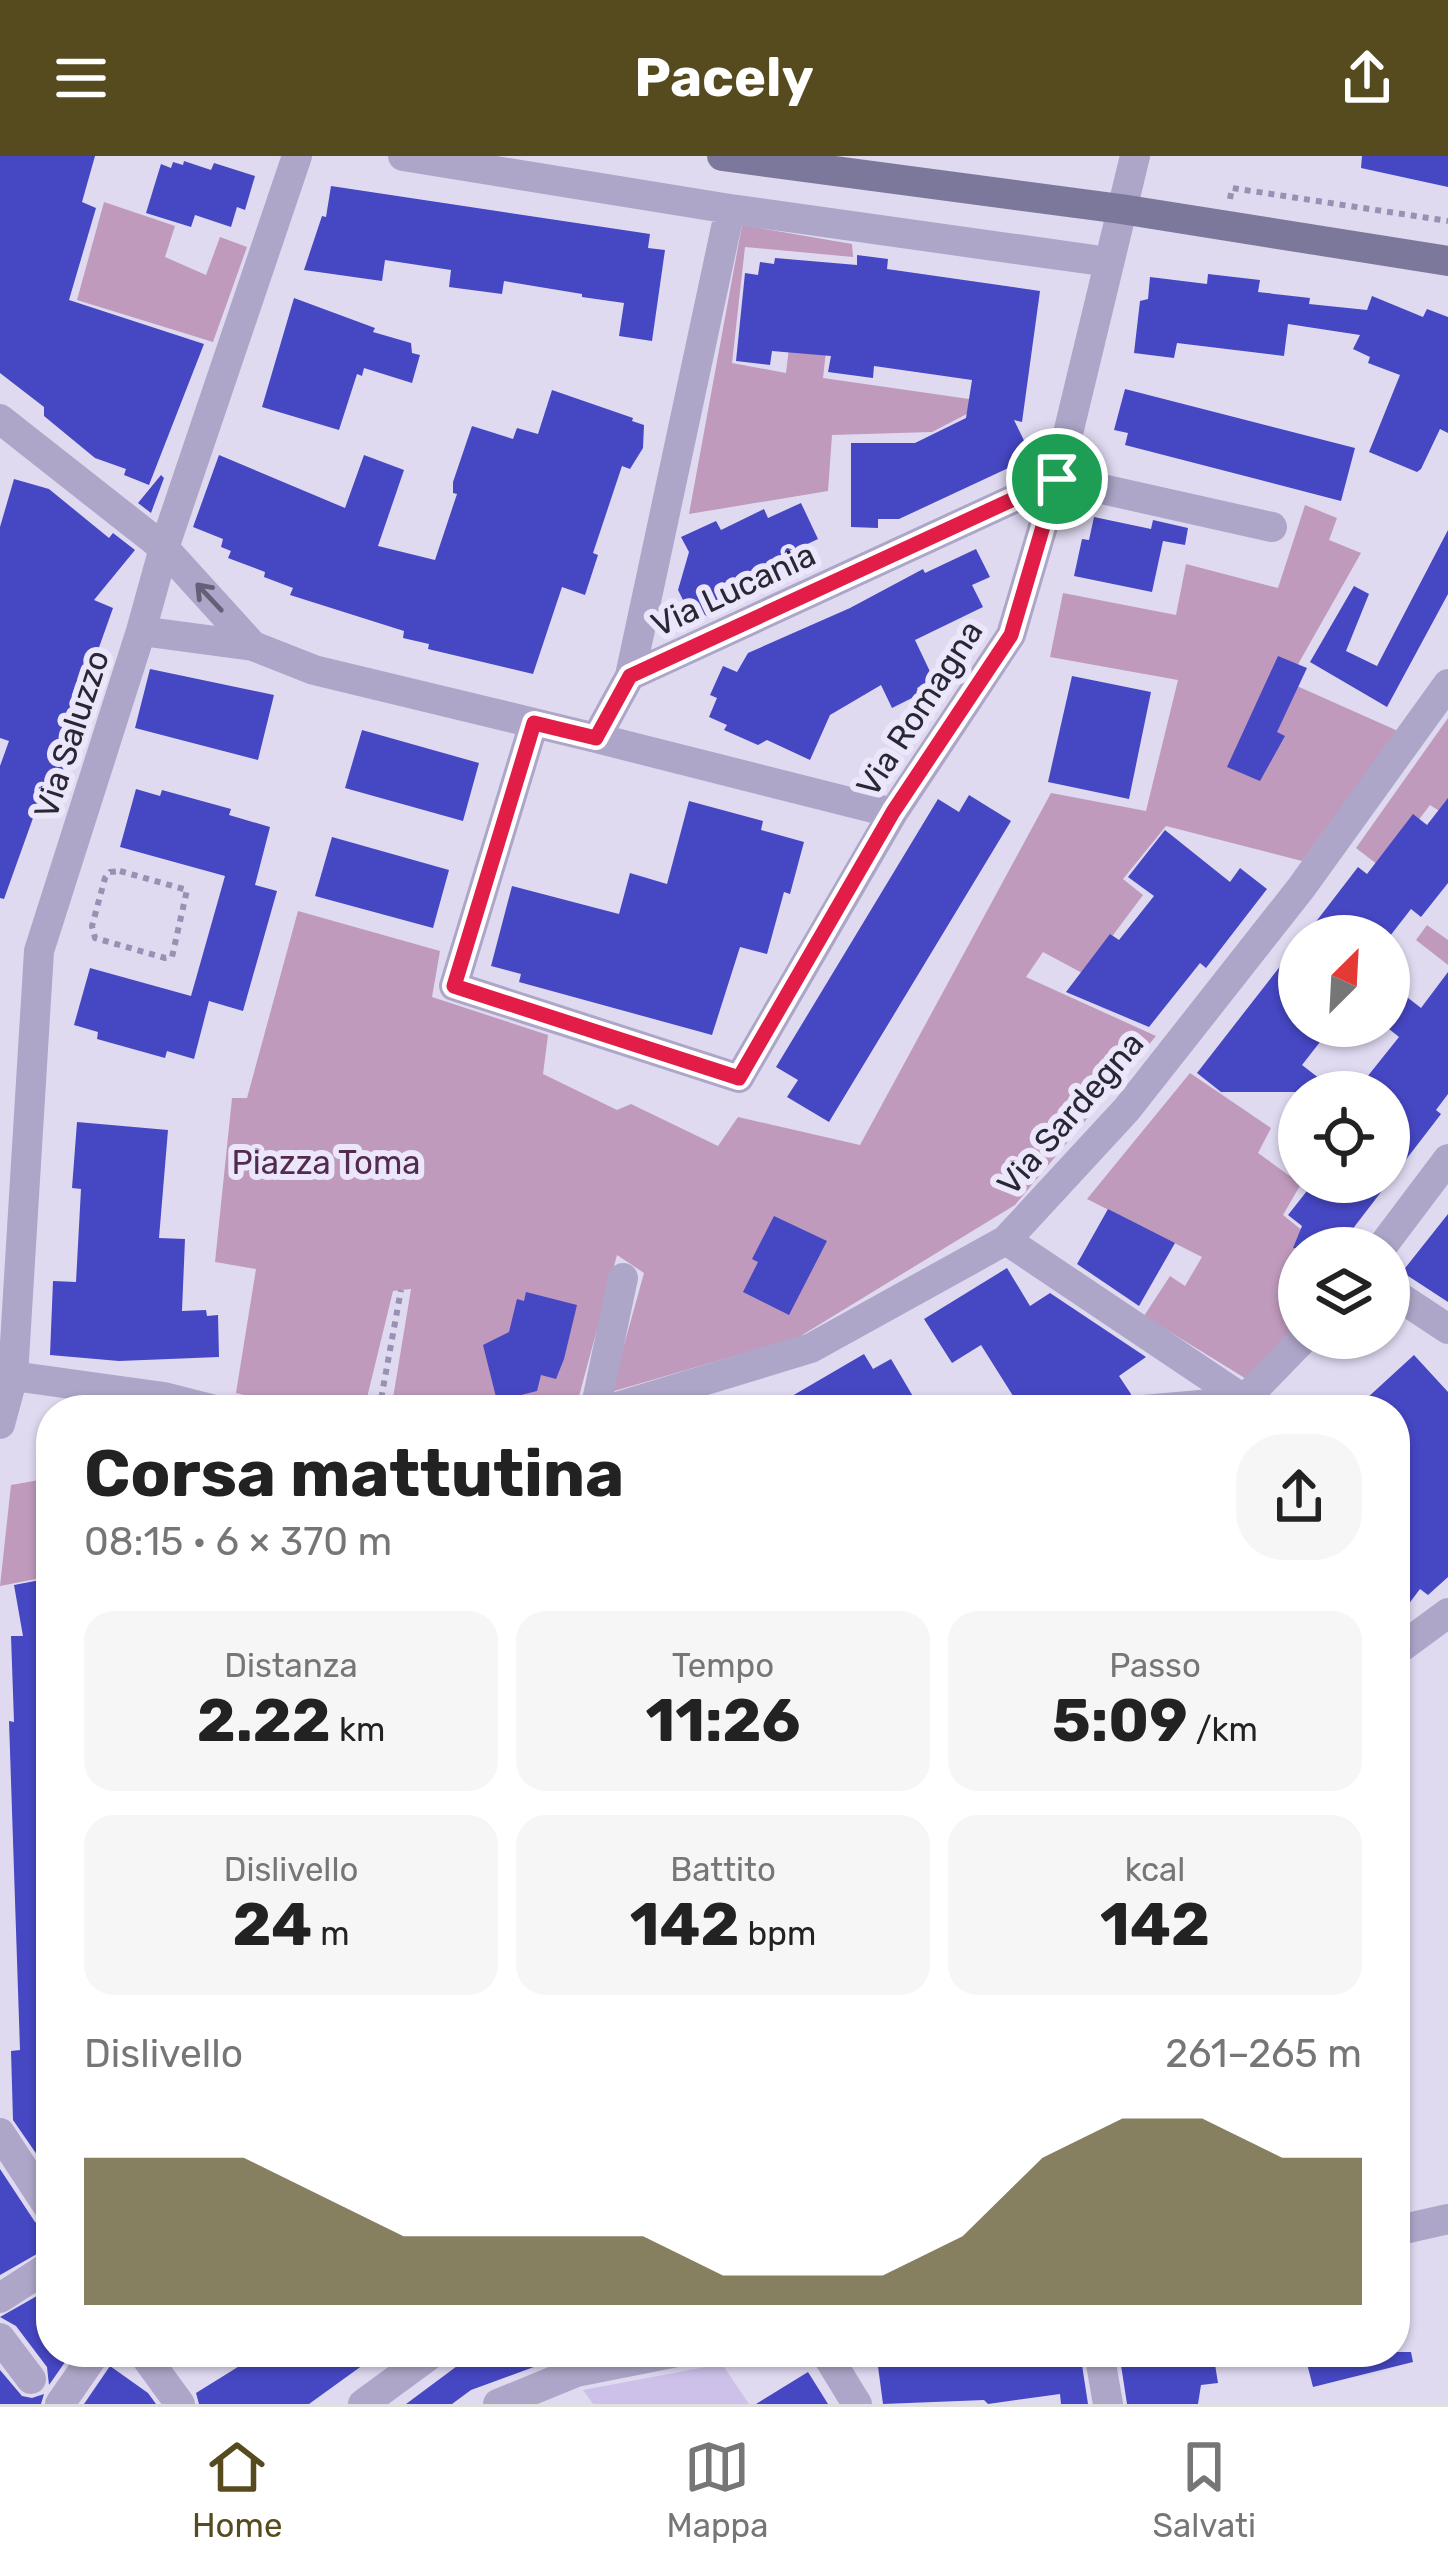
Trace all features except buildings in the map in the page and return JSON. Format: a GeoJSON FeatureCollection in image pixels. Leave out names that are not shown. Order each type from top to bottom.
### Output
{"type":"FeatureCollection","features":[{"type":"Feature","properties":{"kind":"street","name":"Via Saluzzo"},"geometry":{"type":"LineString","coordinates":[[0,1424],[40,951],[164,548],[297,156]]}},
{"type":"Feature","properties":{"kind":"street"},"geometry":{"type":"LineString","coordinates":[[403,156],[730,209],[1109,262]]}},
{"type":"Feature","properties":{"kind":"street"},"geometry":{"type":"LineString","coordinates":[[722,156],[1121,209],[1448,261]]}},
{"type":"Feature","properties":{"kind":"street","name":"Via Romagna"},"geometry":{"type":"LineString","coordinates":[[534,723],[454,986],[739,1078],[893,812],[1011,635],[1057,479],[1136,156]]}},
{"type":"Feature","properties":{"kind":"street"},"geometry":{"type":"LineString","coordinates":[[630,676],[730,209]]}},
{"type":"Feature","properties":{"kind":"street"},"geometry":{"type":"LineString","coordinates":[[0,419],[164,548],[254,646]]}},
{"type":"Feature","properties":{"kind":"street"},"geometry":{"type":"LineString","coordinates":[[1057,479],[1272,527]]}},
{"type":"Feature","properties":{"kind":"street","name":"Via Lucania"},"geometry":{"type":"LineString","coordinates":[[596,738],[630,676],[1057,479]]}},
{"type":"Feature","properties":{"kind":"street"},"geometry":{"type":"LineString","coordinates":[[141,631],[254,646],[314,670],[893,812]]}},
{"type":"Feature","properties":{"kind":"street","name":"Via Sardegna"},"geometry":{"type":"LineString","coordinates":[[656,1395],[811,1348],[1006,1240],[1127,1109],[1301,888],[1448,684]]}},
{"type":"Feature","properties":{"kind":"street"},"geometry":{"type":"LineString","coordinates":[[1397,1227],[1448,1160]]}},
{"type":"Feature","properties":{"kind":"street"},"geometry":{"type":"LineString","coordinates":[[1006,1240],[1224,1395]]}},
{"type":"Feature","properties":{"kind":"street"},"geometry":{"type":"LineString","coordinates":[[598,1395],[623,1278]]}},
{"type":"Feature","properties":{"kind":"street"},"geometry":{"type":"LineString","coordinates":[[1410,1304],[1448,1329]]}},
{"type":"Feature","properties":{"kind":"street"},"geometry":{"type":"LineString","coordinates":[[1250,1395],[1284,1359]]}},
{"type":"Feature","properties":{"kind":"street"},"geometry":{"type":"LineString","coordinates":[[6,1369],[123,1395]]}},
{"type":"Feature","properties":{"kind":"street"},"geometry":{"type":"LineString","coordinates":[[1410,1641],[1448,1613]]}},
{"type":"Feature","properties":{"kind":"street"},"geometry":{"type":"LineString","coordinates":[[0,2133],[36,2188]]}},
{"type":"Feature","properties":{"kind":"street"},"geometry":{"type":"LineString","coordinates":[[1410,2228],[1448,2219]]}},
{"type":"Feature","properties":{"kind":"street"},"geometry":{"type":"LineString","coordinates":[[0,2298],[36,2275]]}},
{"type":"Feature","properties":{"kind":"street"},"geometry":{"type":"LineString","coordinates":[[0,2338],[32,2378]]}},
{"type":"Feature","properties":{"kind":"street"},"geometry":{"type":"LineString","coordinates":[[60,2404],[86,2367]]}},
{"type":"Feature","properties":{"kind":"street"},"geometry":{"type":"LineString","coordinates":[[153,2367],[180,2404]]}},
{"type":"Feature","properties":{"kind":"street"},"geometry":{"type":"LineString","coordinates":[[363,2404],[414,2367]]}},
{"type":"Feature","properties":{"kind":"street"},"geometry":{"type":"LineString","coordinates":[[498,2404],[576,2372],[601,2367]]}},
{"type":"Feature","properties":{"kind":"street"},"geometry":{"type":"LineString","coordinates":[[834,2367],[856,2404]]}},
{"type":"Feature","properties":{"kind":"street"},"geometry":{"type":"LineString","coordinates":[[1102,2367],[1108,2404]]}},
{"type":"Feature","properties":{"kind":"path"},"geometry":{"type":"LineString","coordinates":[[1232,188],[1448,221]]}},
{"type":"Feature","properties":{"kind":"path"},"geometry":{"type":"LineString","coordinates":[[110,872],[188,890],[172,957],[95,938],[92,926],[110,872]]}},
{"type":"Feature","properties":{"kind":"path"},"geometry":{"type":"LineString","coordinates":[[382,1395],[401,1290]]}},
{"type":"Feature","properties":{"kind":"green space"},"geometry":{"type":"Polygon","coordinates":[[[104,202],[175,226],[165,257],[206,275],[220,237],[247,247],[213,342],[77,300],[104,202]]]}},
{"type":"Feature","properties":{"kind":"green space"},"geometry":{"type":"Polygon","coordinates":[[[742,225],[852,244],[853,257],[745,247],[732,363],[786,373],[790,339],[827,342],[823,378],[990,402],[932,432],[832,435],[828,491],[689,514],[742,225]]]}},
{"type":"Feature","properties":{"kind":"green space","name":"Piazza Toma"},"geometry":{"type":"Polygon","coordinates":[[[1305,505],[1337,518],[1329,540],[1361,553],[1288,682],[1398,731],[1302,861],[1166,826],[1123,879],[1143,895],[1084,974],[1043,952],[1026,977],[1156,1036],[1015,1205],[799,1337],[611,1392],[644,1273],[617,1255],[579,1395],[393,1395],[411,1289],[393,1291],[368,1395],[236,1393],[256,1269],[215,1262],[232,1098],[247,1098],[298,911],[440,951],[432,997],[548,1035],[543,1074],[617,1110],[631,1104],[718,1146],[738,1117],[860,1145],[1051,793],[1146,811],[1178,680],[1050,657],[1063,593],[1176,615],[1186,564],[1278,588],[1305,505]]]}},
{"type":"Feature","properties":{"kind":"green space"},"geometry":{"type":"Polygon","coordinates":[[[1448,718],[1448,810],[1444,814],[1430,805],[1382,868],[1356,848],[1448,718]]]}},
{"type":"Feature","properties":{"kind":"green space"},"geometry":{"type":"Polygon","coordinates":[[[1427,925],[1448,940],[1448,965],[1416,940],[1427,925]]]}},
{"type":"Feature","properties":{"kind":"green space"},"geometry":{"type":"Polygon","coordinates":[[[1190,1073],[1271,1128],[1258,1153],[1278,1167],[1278,1203],[1290,1203],[1283,1215],[1298,1227],[1278,1227],[1278,1345],[1248,1380],[1144,1316],[1170,1276],[1185,1286],[1202,1257],[1087,1199],[1190,1073]]]}},
{"type":"Feature","properties":{"kind":"green space"},"geometry":{"type":"Polygon","coordinates":[[[36,1481],[36,1579],[0,1586],[11,1485],[36,1481]]]}},
{"type":"Feature","properties":{"kind":"shaded area"},"geometry":{"type":"Polygon","coordinates":[[[724,2367],[749,2404],[593,2404],[583,2390],[724,2367]]]}},
{"type":"Feature","properties":{"kind":"route"},"geometry":{"type":"LineString","coordinates":[[1057,479],[1011,635],[893,812],[739,1078],[454,986],[534,723],[596,738],[630,676],[1057,479]]}}]}
